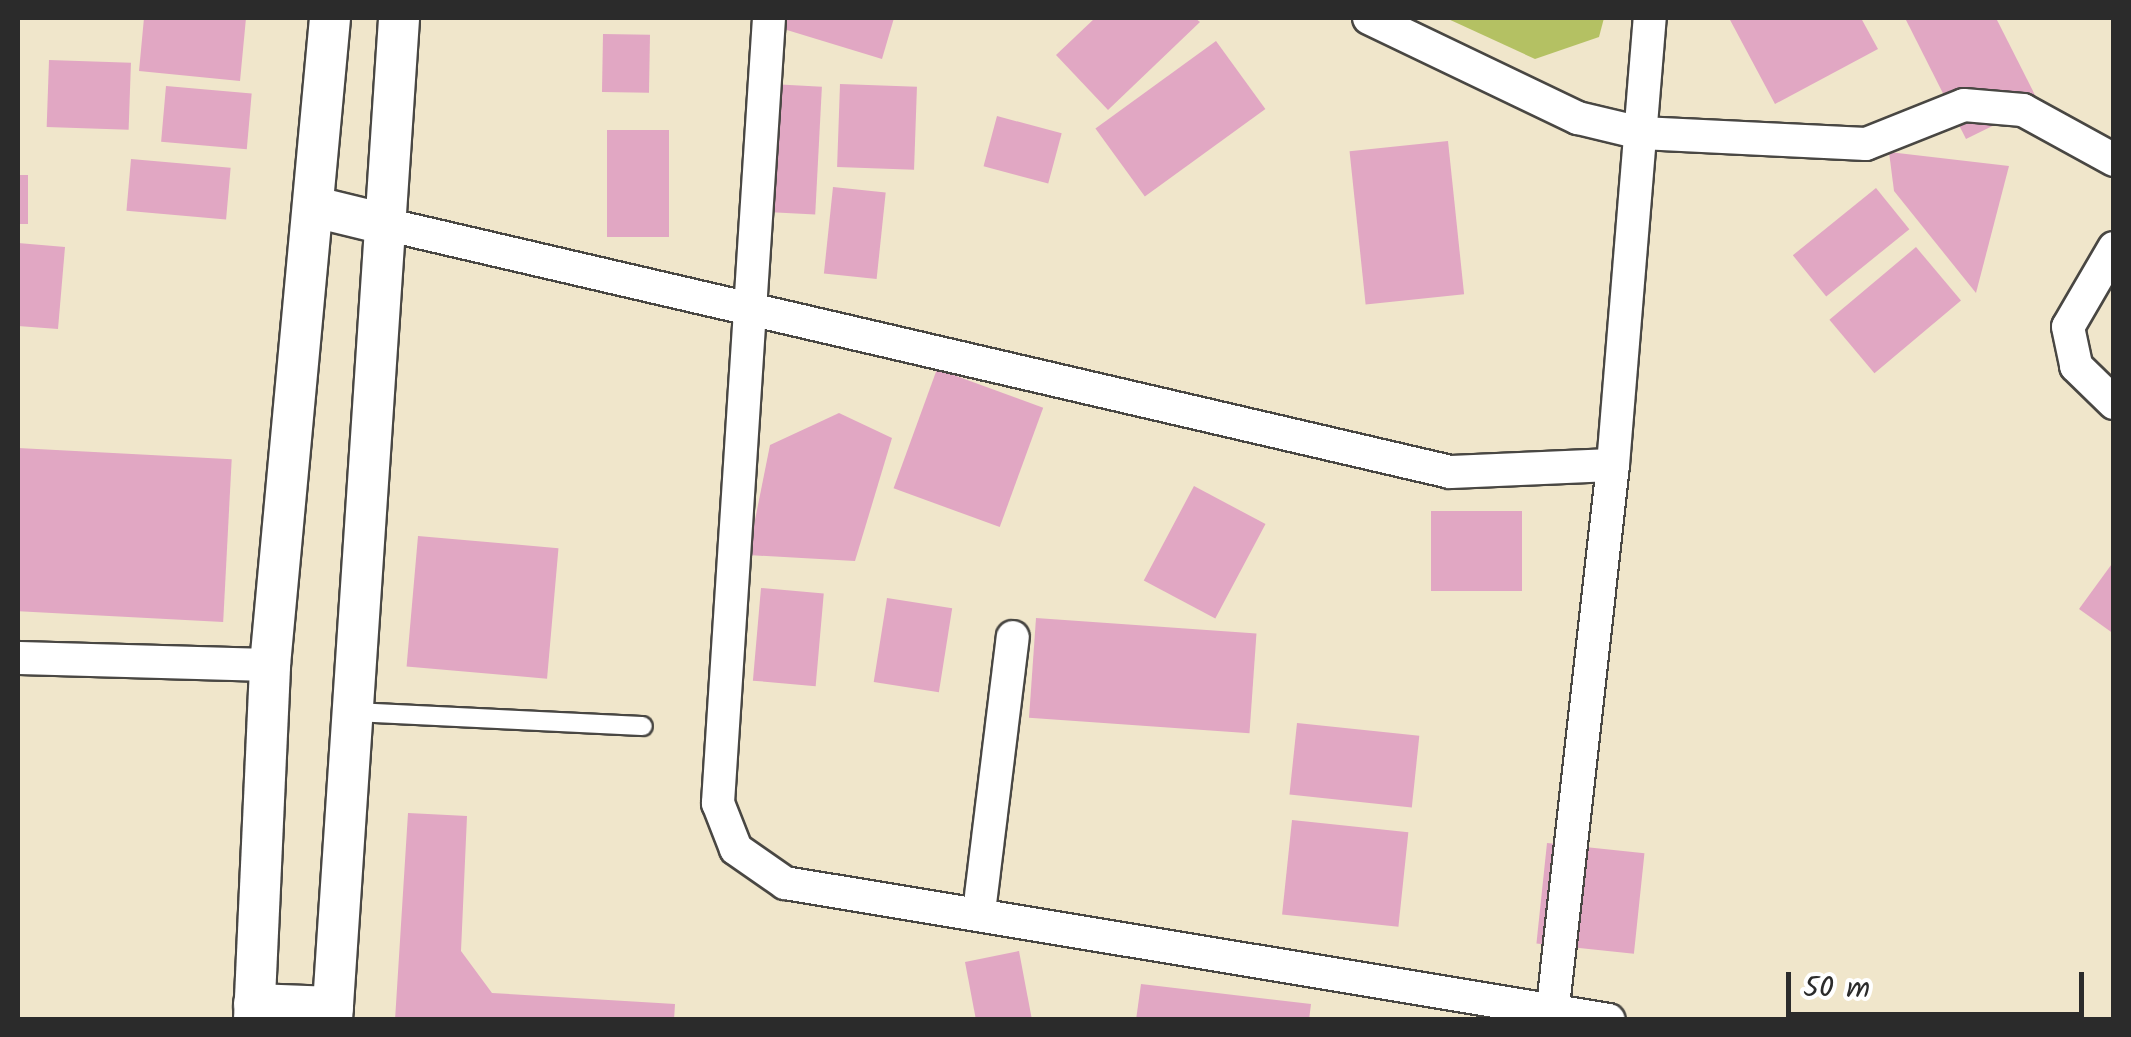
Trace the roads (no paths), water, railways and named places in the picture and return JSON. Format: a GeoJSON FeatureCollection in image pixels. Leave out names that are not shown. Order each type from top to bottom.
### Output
{"type":"FeatureCollection","features":[{"type":"Feature","properties":{"kind":"street"},"geometry":{"type":"LineString","coordinates":[[330,18],[270,665],[254,1012],[332,1013],[389,225],[398,18]]}},
{"type":"Feature","properties":{"kind":"street"},"geometry":{"type":"LineString","coordinates":[[769,18],[718,802],[736,849],[784,883],[1552,1006],[1610,1020]]}},
{"type":"Feature","properties":{"kind":"street"},"geometry":{"type":"LineString","coordinates":[[1368,18],[1578,118],[1640,133],[1851,145],[1964,105],[2023,110],[2114,160]]}},
{"type":"Feature","properties":{"kind":"street"},"geometry":{"type":"LineString","coordinates":[[1552,1006],[1613,465],[1650,18]]}},
{"type":"Feature","properties":{"kind":"street"},"geometry":{"type":"LineString","coordinates":[[315,208],[748,302],[1450,472],[1613,465]]}},
{"type":"Feature","properties":{"kind":"street"},"geometry":{"type":"LineString","coordinates":[[2113,251],[2068,327],[2076,366],[2114,403]]}},
{"type":"Feature","properties":{"kind":"street"},"geometry":{"type":"LineString","coordinates":[[979,912],[1013,637]]}},
{"type":"Feature","properties":{"kind":"street"},"geometry":{"type":"LineString","coordinates":[[18,658],[270,665]]}},
{"type":"Feature","properties":{"kind":"lane"},"geometry":{"type":"LineString","coordinates":[[353,712],[643,726]]}}]}
